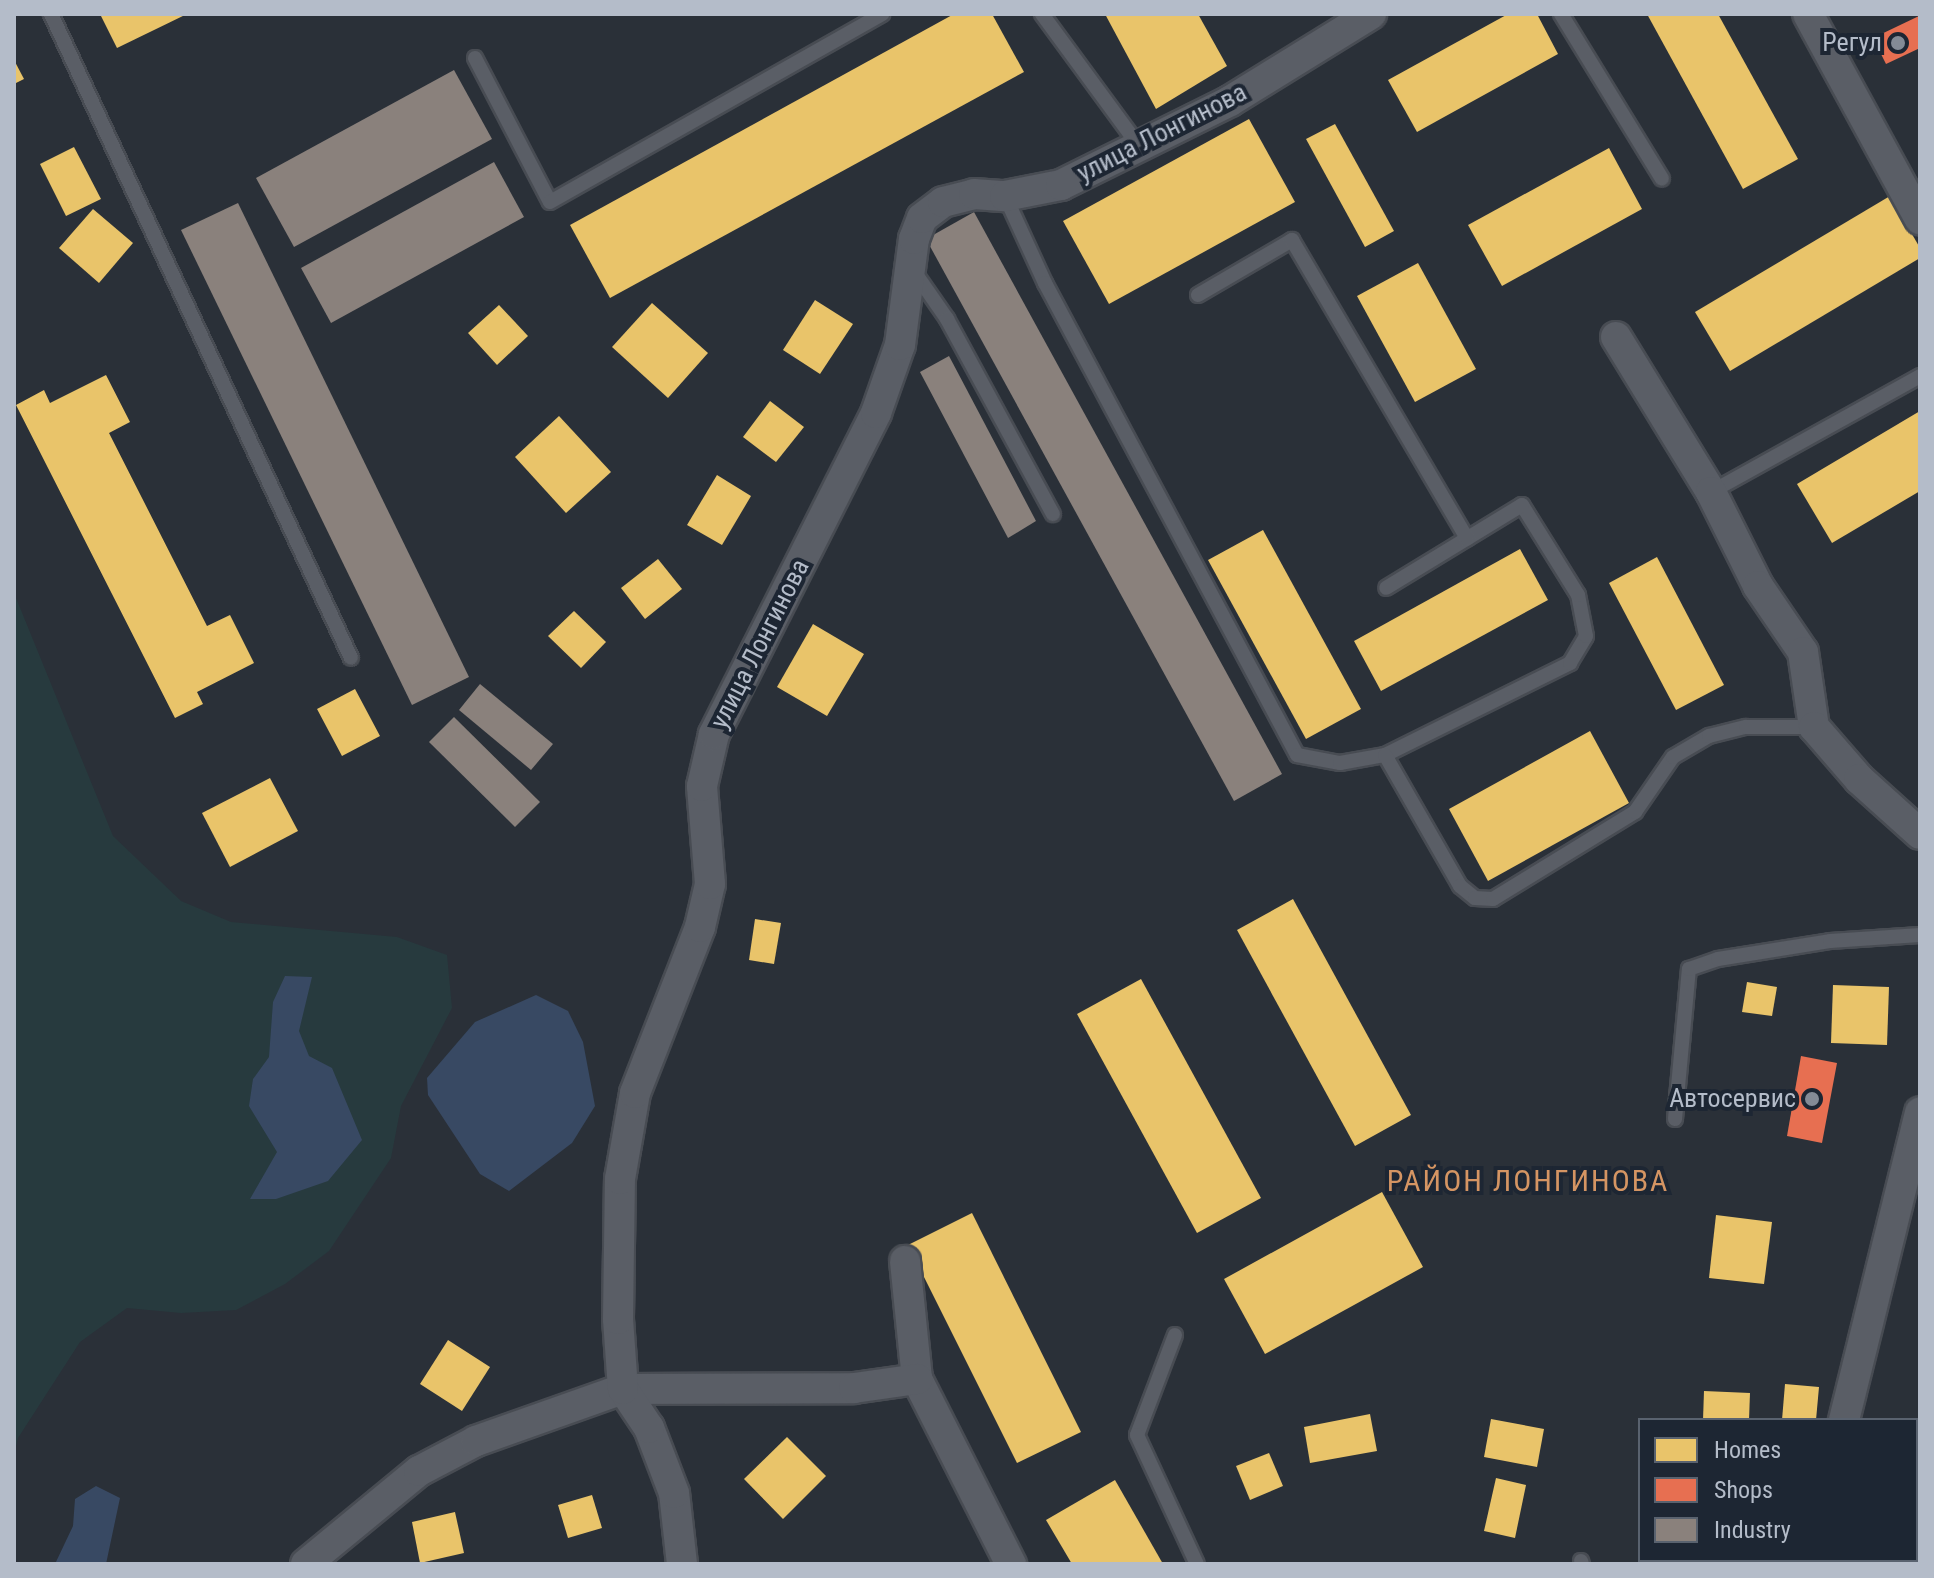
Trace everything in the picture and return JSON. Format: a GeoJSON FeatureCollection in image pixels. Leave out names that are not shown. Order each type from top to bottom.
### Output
{"type":"FeatureCollection","features":[{"type":"Feature","properties":{"kind":"street","name":"улица Лонгинова"},"geometry":{"type":"LineString","coordinates":[[682,1564],[674,1493],[649,1428],[623,1389],[618,1319],[620,1179],[635,1093],[700,927],[710,884],[702,786],[714,734],[876,413],[900,345],[910,266],[922,218],[943,202],[974,194],[1005,196],[1061,185],[1230,101],[1371,14]]}},
{"type":"Feature","properties":{"kind":"street"},"geometry":{"type":"LineString","coordinates":[[1808,14],[1920,219]]}},
{"type":"Feature","properties":{"kind":"street"},"geometry":{"type":"LineString","coordinates":[[1616,337],[1711,492],[1758,586],[1803,652],[1814,727],[1859,779],[1920,834]]}},
{"type":"Feature","properties":{"kind":"street"},"geometry":{"type":"LineString","coordinates":[[1844,1418],[1920,1112]]}},
{"type":"Feature","properties":{"kind":"street"},"geometry":{"type":"LineString","coordinates":[[905,1261],[917,1379],[1011,1564]]}},
{"type":"Feature","properties":{"kind":"street"},"geometry":{"type":"LineString","coordinates":[[306,1564],[419,1471],[476,1441],[623,1389],[854,1388],[917,1379]]}},
{"type":"Feature","properties":{"kind":"lane"},"geometry":{"type":"LineString","coordinates":[[51,14],[351,658]]}},
{"type":"Feature","properties":{"kind":"lane"},"geometry":{"type":"LineString","coordinates":[[475,58],[550,202],[882,14]]}},
{"type":"Feature","properties":{"kind":"lane"},"geometry":{"type":"LineString","coordinates":[[1042,14],[1139,146]]}},
{"type":"Feature","properties":{"kind":"lane"},"geometry":{"type":"LineString","coordinates":[[1561,14],[1662,179]]}},
{"type":"Feature","properties":{"kind":"lane"},"geometry":{"type":"LineString","coordinates":[[1005,196],[1045,283],[1297,755],[1340,763],[1385,755],[1570,663],[1586,636],[1578,595],[1522,505],[1386,588]]}},
{"type":"Feature","properties":{"kind":"lane"},"geometry":{"type":"LineString","coordinates":[[1198,295],[1292,240],[1467,538]]}},
{"type":"Feature","properties":{"kind":"lane"},"geometry":{"type":"LineString","coordinates":[[910,266],[947,319],[1053,514]]}},
{"type":"Feature","properties":{"kind":"lane"},"geometry":{"type":"LineString","coordinates":[[1711,492],[1920,376]]}},
{"type":"Feature","properties":{"kind":"lane"},"geometry":{"type":"LineString","coordinates":[[1385,755],[1460,886],[1475,898],[1493,899],[1635,812],[1673,757],[1709,736],[1746,727],[1814,727]]}},
{"type":"Feature","properties":{"kind":"lane"},"geometry":{"type":"LineString","coordinates":[[1675,1119],[1689,969],[1718,959],[1830,941],[1920,935]]}},
{"type":"Feature","properties":{"kind":"lane"},"geometry":{"type":"LineString","coordinates":[[1175,1335],[1137,1435],[1197,1564]]}},
{"type":"Feature","properties":{"kind":"green space"},"geometry":{"type":"Polygon","coordinates":[[[14,593],[113,836],[181,901],[231,922],[397,937],[447,955],[452,1008],[401,1106],[391,1158],[329,1251],[285,1284],[236,1310],[181,1313],[127,1308],[80,1342],[18,1438],[14,1454],[14,593]]]}},
{"type":"Feature","properties":{"kind":"water"},"geometry":{"type":"Polygon","coordinates":[[[285,976],[312,977],[299,1031],[309,1056],[332,1068],[362,1140],[328,1181],[276,1199],[250,1199],[277,1152],[249,1106],[253,1079],[269,1057],[273,1002],[285,976]]]}},
{"type":"Feature","properties":{"kind":"water"},"geometry":{"type":"Polygon","coordinates":[[[536,995],[568,1011],[583,1042],[595,1106],[572,1143],[509,1191],[480,1174],[428,1095],[427,1078],[475,1022],[536,995]]]}},
{"type":"Feature","properties":{"kind":"water"},"geometry":{"type":"Polygon","coordinates":[[[96,1486],[120,1498],[106,1564],[55,1564],[73,1526],[75,1499],[96,1486]]]}},
{"type":"Feature","properties":{"kind":"building: Homes"},"geometry":{"type":"Polygon","coordinates":[[[100,14],[187,14],[117,48],[100,14]]]}},
{"type":"Feature","properties":{"kind":"building: Homes"},"geometry":{"type":"Polygon","coordinates":[[[954,14],[992,14],[1024,72],[610,298],[570,225],[954,14]]]}},
{"type":"Feature","properties":{"kind":"building: Homes"},"geometry":{"type":"Polygon","coordinates":[[[1105,14],[1198,14],[1227,66],[1156,109],[1105,14]]]}},
{"type":"Feature","properties":{"kind":"building: Homes"},"geometry":{"type":"Polygon","coordinates":[[[1508,14],[1537,14],[1558,54],[1417,132],[1388,80],[1508,14]]]}},
{"type":"Feature","properties":{"kind":"building: Homes"},"geometry":{"type":"Polygon","coordinates":[[[1647,14],[1718,14],[1798,159],[1743,189],[1647,14]]]}},
{"type":"Feature","properties":{"kind":"building: Homes"},"geometry":{"type":"Polygon","coordinates":[[[14,60],[24,79],[14,84],[14,60]]]}},
{"type":"Feature","properties":{"kind":"building: Homes"},"geometry":{"type":"Polygon","coordinates":[[[1249,119],[1295,202],[1109,304],[1063,221],[1249,119]]]}},
{"type":"Feature","properties":{"kind":"building: Homes"},"geometry":{"type":"Polygon","coordinates":[[[1335,124],[1394,231],[1365,247],[1306,139],[1335,124]]]}},
{"type":"Feature","properties":{"kind":"building: Homes"},"geometry":{"type":"Polygon","coordinates":[[[74,147],[101,199],[66,216],[40,164],[74,147]]]}},
{"type":"Feature","properties":{"kind":"building: Homes"},"geometry":{"type":"Polygon","coordinates":[[[1609,148],[1642,209],[1502,286],[1468,225],[1609,148]]]}},
{"type":"Feature","properties":{"kind":"building: Homes"},"geometry":{"type":"Polygon","coordinates":[[[1890,196],[1920,248],[1920,258],[1730,371],[1695,312],[1890,196]]]}},
{"type":"Feature","properties":{"kind":"building: Homes"},"geometry":{"type":"Polygon","coordinates":[[[93,209],[133,243],[99,283],[59,248],[93,209]]]}},
{"type":"Feature","properties":{"kind":"building: Homes"},"geometry":{"type":"Polygon","coordinates":[[[1418,263],[1476,369],[1415,402],[1357,296],[1418,263]]]}},
{"type":"Feature","properties":{"kind":"building: Homes"},"geometry":{"type":"Polygon","coordinates":[[[815,300],[853,324],[820,374],[783,350],[815,300]]]}},
{"type":"Feature","properties":{"kind":"building: Homes"},"geometry":{"type":"Polygon","coordinates":[[[652,303],[708,353],[668,398],[612,347],[652,303]]]}},
{"type":"Feature","properties":{"kind":"building: Homes"},"geometry":{"type":"Polygon","coordinates":[[[499,305],[528,336],[497,365],[468,333],[499,305]]]}},
{"type":"Feature","properties":{"kind":"building: Homes"},"geometry":{"type":"Polygon","coordinates":[[[106,375],[130,422],[109,433],[207,626],[230,615],[254,663],[197,692],[203,704],[175,718],[16,405],[44,390],[50,403],[106,375]]]}},
{"type":"Feature","properties":{"kind":"building: Homes"},"geometry":{"type":"Polygon","coordinates":[[[770,401],[804,427],[776,462],[743,437],[770,401]]]}},
{"type":"Feature","properties":{"kind":"building: Homes"},"geometry":{"type":"Polygon","coordinates":[[[1920,411],[1920,491],[1832,543],[1797,484],[1920,411]]]}},
{"type":"Feature","properties":{"kind":"building: Homes"},"geometry":{"type":"Polygon","coordinates":[[[559,416],[611,472],[566,513],[515,457],[559,416]]]}},
{"type":"Feature","properties":{"kind":"building: Homes"},"geometry":{"type":"Polygon","coordinates":[[[717,475],[751,496],[722,545],[687,525],[717,475]]]}},
{"type":"Feature","properties":{"kind":"building: Homes"},"geometry":{"type":"Polygon","coordinates":[[[1263,530],[1361,709],[1306,739],[1208,560],[1263,530]]]}},
{"type":"Feature","properties":{"kind":"building: Homes"},"geometry":{"type":"Polygon","coordinates":[[[1520,549],[1548,600],[1381,691],[1354,641],[1520,549]]]}},
{"type":"Feature","properties":{"kind":"building: Homes"},"geometry":{"type":"Polygon","coordinates":[[[1657,557],[1724,685],[1676,710],[1609,583],[1657,557]]]}},
{"type":"Feature","properties":{"kind":"building: Homes"},"geometry":{"type":"Polygon","coordinates":[[[658,559],[682,589],[645,619],[621,588],[658,559]]]}},
{"type":"Feature","properties":{"kind":"building: Homes"},"geometry":{"type":"Polygon","coordinates":[[[574,611],[606,642],[581,668],[548,636],[574,611]]]}},
{"type":"Feature","properties":{"kind":"building: Homes"},"geometry":{"type":"Polygon","coordinates":[[[813,624],[864,654],[827,716],[777,687],[813,624]]]}},
{"type":"Feature","properties":{"kind":"building: Homes"},"geometry":{"type":"Polygon","coordinates":[[[355,689],[380,736],[342,756],[317,709],[355,689]]]}},
{"type":"Feature","properties":{"kind":"building: Homes"},"geometry":{"type":"Polygon","coordinates":[[[1590,731],[1629,803],[1488,881],[1449,809],[1590,731]]]}},
{"type":"Feature","properties":{"kind":"building: Homes"},"geometry":{"type":"Polygon","coordinates":[[[270,778],[298,831],[230,867],[202,813],[270,778]]]}},
{"type":"Feature","properties":{"kind":"building: Homes"},"geometry":{"type":"Polygon","coordinates":[[[1293,899],[1411,1115],[1355,1146],[1237,930],[1293,899]]]}},
{"type":"Feature","properties":{"kind":"building: Homes"},"geometry":{"type":"Polygon","coordinates":[[[755,919],[781,923],[774,964],[749,960],[755,919]]]}},
{"type":"Feature","properties":{"kind":"building: Homes"},"geometry":{"type":"Polygon","coordinates":[[[1141,979],[1261,1198],[1197,1233],[1077,1014],[1141,979]]]}},
{"type":"Feature","properties":{"kind":"building: Homes"},"geometry":{"type":"Polygon","coordinates":[[[1747,982],[1777,987],[1772,1016],[1742,1012],[1747,982]]]}},
{"type":"Feature","properties":{"kind":"building: Homes"},"geometry":{"type":"Polygon","coordinates":[[[1833,985],[1889,987],[1887,1045],[1831,1043],[1833,985]]]}},
{"type":"Feature","properties":{"kind":"building: Homes"},"geometry":{"type":"Polygon","coordinates":[[[1382,1192],[1423,1267],[1265,1354],[1224,1279],[1382,1192]]]}},
{"type":"Feature","properties":{"kind":"building: Homes"},"geometry":{"type":"Polygon","coordinates":[[[972,1213],[1081,1432],[1017,1463],[908,1245],[972,1213]]]}},
{"type":"Feature","properties":{"kind":"building: Homes"},"geometry":{"type":"Polygon","coordinates":[[[1716,1215],[1772,1222],[1764,1284],[1709,1278],[1716,1215]]]}},
{"type":"Feature","properties":{"kind":"building: Homes"},"geometry":{"type":"Polygon","coordinates":[[[448,1340],[490,1367],[462,1411],[420,1384],[448,1340]]]}},
{"type":"Feature","properties":{"kind":"building: Homes"},"geometry":{"type":"Polygon","coordinates":[[[1785,1384],[1819,1387],[1816,1418],[1782,1418],[1785,1384]]]}},
{"type":"Feature","properties":{"kind":"building: Homes"},"geometry":{"type":"Polygon","coordinates":[[[1704,1391],[1750,1393],[1749,1418],[1703,1418],[1704,1391]]]}},
{"type":"Feature","properties":{"kind":"building: Homes"},"geometry":{"type":"Polygon","coordinates":[[[1370,1414],[1377,1451],[1310,1463],[1304,1427],[1370,1414]]]}},
{"type":"Feature","properties":{"kind":"building: Homes"},"geometry":{"type":"Polygon","coordinates":[[[1491,1419],[1544,1429],[1537,1467],[1484,1457],[1491,1419]]]}},
{"type":"Feature","properties":{"kind":"building: Homes"},"geometry":{"type":"Polygon","coordinates":[[[787,1437],[826,1476],[783,1519],[744,1479],[787,1437]]]}},
{"type":"Feature","properties":{"kind":"building: Homes"},"geometry":{"type":"Polygon","coordinates":[[[1269,1453],[1283,1486],[1250,1500],[1236,1466],[1269,1453]]]}},
{"type":"Feature","properties":{"kind":"building: Homes"},"geometry":{"type":"Polygon","coordinates":[[[1496,1478],[1526,1485],[1515,1538],[1484,1531],[1496,1478]]]}},
{"type":"Feature","properties":{"kind":"building: Homes"},"geometry":{"type":"Polygon","coordinates":[[[1115,1480],[1163,1564],[1072,1564],[1046,1520],[1115,1480]]]}},
{"type":"Feature","properties":{"kind":"building: Homes"},"geometry":{"type":"Polygon","coordinates":[[[592,1495],[602,1528],[568,1538],[558,1505],[592,1495]]]}},
{"type":"Feature","properties":{"kind":"building: Homes"},"geometry":{"type":"Polygon","coordinates":[[[455,1512],[464,1553],[420,1563],[412,1522],[455,1512]]]}},
{"type":"Feature","properties":{"kind":"building: Homes"},"geometry":{"type":"Polygon","coordinates":[[[1918,1525],[1920,1525],[1918,1556],[1918,1525]]]}},
{"type":"Feature","properties":{"kind":"building: Shops","name":"Регул"},"geometry":{"type":"Polygon","coordinates":[[[1919,16],[1920,48],[1886,64],[1873,38],[1919,16]]]}},
{"type":"Feature","properties":{"kind":"building: Shops","name":"Автосервис"},"geometry":{"type":"Polygon","coordinates":[[[1801,1056],[1837,1063],[1822,1143],[1787,1136],[1801,1056]]]}},
{"type":"Feature","properties":{"kind":"building: Industry"},"geometry":{"type":"Polygon","coordinates":[[[454,70],[492,139],[294,247],[256,178],[454,70]]]}},
{"type":"Feature","properties":{"kind":"building: Industry"},"geometry":{"type":"Polygon","coordinates":[[[494,162],[524,217],[331,323],[301,268],[494,162]]]}},
{"type":"Feature","properties":{"kind":"building: Industry"},"geometry":{"type":"Polygon","coordinates":[[[238,203],[469,677],[412,705],[181,230],[238,203]]]}},
{"type":"Feature","properties":{"kind":"building: Industry"},"geometry":{"type":"Polygon","coordinates":[[[974,212],[1282,774],[1234,801],[926,239],[974,212]]]}},
{"type":"Feature","properties":{"kind":"building: Industry"},"geometry":{"type":"Polygon","coordinates":[[[949,356],[1036,521],[1008,538],[920,372],[949,356]]]}},
{"type":"Feature","properties":{"kind":"building: Industry"},"geometry":{"type":"Polygon","coordinates":[[[480,684],[553,744],[531,770],[459,710],[480,684]]]}},
{"type":"Feature","properties":{"kind":"building: Industry"},"geometry":{"type":"Polygon","coordinates":[[[454,717],[540,802],[515,827],[429,742],[454,717]]]}},
{"type":"Feature","properties":{"kind":"place","name":"Регул"},"geometry":{"type":"Point","coordinates":[1898,43]}},
{"type":"Feature","properties":{"kind":"place","name":"Автосервис"},"geometry":{"type":"Point","coordinates":[1812,1099]}},
{"type":"Feature","properties":{"kind":"district","name":"РАЙОН ЛОНГИНОВА"},"geometry":{"type":"Point","coordinates":[1528,1181]}}]}
